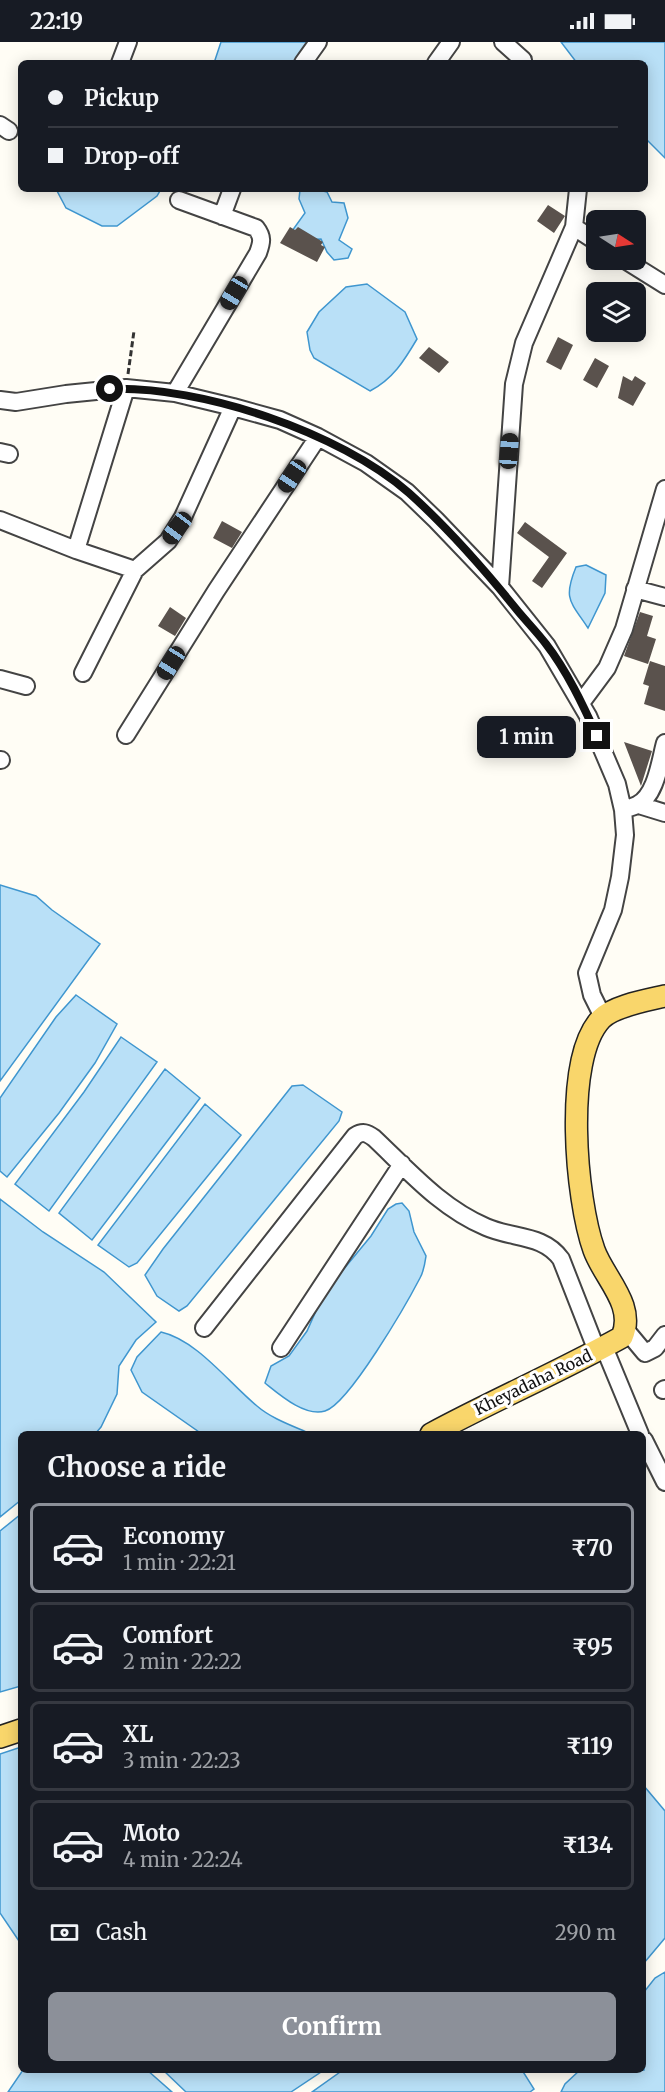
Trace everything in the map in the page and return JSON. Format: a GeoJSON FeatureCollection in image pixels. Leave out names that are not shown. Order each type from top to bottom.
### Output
{"type":"FeatureCollection","features":[{"type":"Feature","properties":{"kind":"main road"},"geometry":{"type":"LineString","coordinates":[[612,1341],[627,1322],[613,1285],[594,1252],[581,1202],[577,1151],[580,1074],[593,1029],[603,1017],[614,1011],[665,996]]}},
{"type":"Feature","properties":{"kind":"main road","name":"Kheyadaha Road"},"geometry":{"type":"LineString","coordinates":[[437,1431],[612,1341]]}},
{"type":"Feature","properties":{"kind":"main road"},"geometry":{"type":"LineString","coordinates":[[0,1737],[18,1731]]}},
{"type":"Feature","properties":{"kind":"street"},"geometry":{"type":"LineString","coordinates":[[121,60],[128,42]]}},
{"type":"Feature","properties":{"kind":"street"},"geometry":{"type":"LineString","coordinates":[[305,60],[318,42]]}},
{"type":"Feature","properties":{"kind":"street"},"geometry":{"type":"LineString","coordinates":[[438,60],[451,42]]}},
{"type":"Feature","properties":{"kind":"street"},"geometry":{"type":"LineString","coordinates":[[503,42],[523,60]]}},
{"type":"Feature","properties":{"kind":"street"},"geometry":{"type":"LineString","coordinates":[[222,216],[231,192]]}},
{"type":"Feature","properties":{"kind":"street"},"geometry":{"type":"LineString","coordinates":[[500,587],[516,374],[524,343],[574,227],[578,192]]}},
{"type":"Feature","properties":{"kind":"street"},"geometry":{"type":"LineString","coordinates":[[175,393],[258,253],[262,242],[261,234],[255,228],[179,200]]}},
{"type":"Feature","properties":{"kind":"street"},"geometry":{"type":"LineString","coordinates":[[574,227],[586,235]]}},
{"type":"Feature","properties":{"kind":"street"},"geometry":{"type":"LineString","coordinates":[[641,270],[665,285]]}},
{"type":"Feature","properties":{"kind":"street"},"geometry":{"type":"LineString","coordinates":[[75,550],[126,388]]}},
{"type":"Feature","properties":{"kind":"street"},"geometry":{"type":"LineString","coordinates":[[0,400],[16,402],[126,388],[175,393],[280,420],[366,463],[407,492],[500,587],[547,646],[581,703],[617,784],[631,807],[625,835],[621,877],[613,910],[587,973],[590,988],[603,1017]]}},
{"type":"Feature","properties":{"kind":"street"},"geometry":{"type":"LineString","coordinates":[[83,673],[135,570],[168,541],[177,528],[233,407]]}},
{"type":"Feature","properties":{"kind":"street"},"geometry":{"type":"LineString","coordinates":[[126,735],[216,591],[318,437]]}},
{"type":"Feature","properties":{"kind":"street"},"geometry":{"type":"LineString","coordinates":[[581,703],[607,668],[624,629],[665,489]]}},
{"type":"Feature","properties":{"kind":"street"},"geometry":{"type":"LineString","coordinates":[[0,520],[75,550],[135,570]]}},
{"type":"Feature","properties":{"kind":"street"},"geometry":{"type":"LineString","coordinates":[[635,589],[665,597]]}},
{"type":"Feature","properties":{"kind":"street"},"geometry":{"type":"LineString","coordinates":[[0,679],[26,686]]}},
{"type":"Feature","properties":{"kind":"street"},"geometry":{"type":"LineString","coordinates":[[631,807],[647,798],[665,743]]}},
{"type":"Feature","properties":{"kind":"street"},"geometry":{"type":"LineString","coordinates":[[631,807],[665,813]]}},
{"type":"Feature","properties":{"kind":"street"},"geometry":{"type":"LineString","coordinates":[[204,1328],[355,1136],[360,1132],[366,1133],[437,1198],[463,1215],[505,1234],[543,1242],[554,1250],[612,1341],[639,1431]]}},
{"type":"Feature","properties":{"kind":"street"},"geometry":{"type":"LineString","coordinates":[[281,1348],[402,1164]]}},
{"type":"Feature","properties":{"kind":"street"},"geometry":{"type":"LineString","coordinates":[[612,1341],[645,1353],[655,1348],[665,1335]]}},
{"type":"Feature","properties":{"kind":"street"},"geometry":{"type":"LineString","coordinates":[[646,1444],[665,1482]]}},
{"type":"Feature","properties":{"kind":"path"},"geometry":{"type":"LineString","coordinates":[[129,361],[134,331]]}},
{"type":"Feature","properties":{"kind":"water"},"geometry":{"type":"Polygon","coordinates":[[[221,42],[312,42],[309,60],[215,60],[221,42]]]}},
{"type":"Feature","properties":{"kind":"water"},"geometry":{"type":"Polygon","coordinates":[[[561,42],[665,42],[665,158],[648,141],[648,60],[575,60],[561,42]]]}},
{"type":"Feature","properties":{"kind":"water"},"geometry":{"type":"Polygon","coordinates":[[[58,192],[159,192],[117,226],[102,226],[66,208],[58,192]]]}},
{"type":"Feature","properties":{"kind":"water"},"geometry":{"type":"Polygon","coordinates":[[[300,192],[327,192],[332,202],[344,203],[348,218],[339,240],[352,249],[348,258],[334,260],[321,239],[299,240],[292,231],[305,213],[299,199],[300,192]]]}},
{"type":"Feature","properties":{"kind":"water"},"geometry":{"type":"Polygon","coordinates":[[[367,284],[405,312],[417,339],[392,375],[370,391],[314,358],[307,332],[319,312],[346,287],[367,284]]]}},
{"type":"Feature","properties":{"kind":"water"},"geometry":{"type":"Polygon","coordinates":[[[586,565],[606,575],[605,593],[588,628],[573,605],[569,593],[576,567],[586,565]]]}},
{"type":"Feature","properties":{"kind":"water"},"geometry":{"type":"Polygon","coordinates":[[[0,885],[36,896],[100,944],[0,1081],[0,885]]]}},
{"type":"Feature","properties":{"kind":"water"},"geometry":{"type":"Polygon","coordinates":[[[76,995],[117,1024],[95,1063],[59,1113],[7,1177],[0,1171],[0,1098],[56,1017],[76,995]]]}},
{"type":"Feature","properties":{"kind":"water"},"geometry":{"type":"Polygon","coordinates":[[[121,1037],[157,1062],[49,1211],[15,1184],[84,1092],[121,1037]]]}},
{"type":"Feature","properties":{"kind":"water"},"geometry":{"type":"Polygon","coordinates":[[[165,1069],[200,1098],[92,1240],[59,1213],[165,1069]]]}},
{"type":"Feature","properties":{"kind":"water"},"geometry":{"type":"Polygon","coordinates":[[[303,1085],[342,1112],[339,1121],[187,1306],[179,1311],[157,1296],[145,1275],[292,1086],[303,1085]]]}},
{"type":"Feature","properties":{"kind":"water"},"geometry":{"type":"Polygon","coordinates":[[[205,1104],[241,1135],[137,1263],[129,1267],[98,1245],[205,1104]]]}},
{"type":"Feature","properties":{"kind":"water"},"geometry":{"type":"Polygon","coordinates":[[[0,1199],[43,1232],[104,1272],[156,1322],[136,1340],[119,1366],[117,1394],[98,1431],[18,1431],[18,1502],[0,1517],[0,1199]]]}},
{"type":"Feature","properties":{"kind":"water"},"geometry":{"type":"Polygon","coordinates":[[[402,1203],[409,1211],[414,1232],[426,1256],[421,1275],[377,1351],[348,1391],[325,1411],[309,1411],[301,1408],[265,1383],[271,1366],[289,1356],[307,1331],[324,1293],[371,1236],[388,1209],[402,1203]]]}},
{"type":"Feature","properties":{"kind":"water"},"geometry":{"type":"Polygon","coordinates":[[[161,1332],[174,1337],[200,1353],[263,1411],[304,1431],[198,1431],[142,1392],[131,1370],[137,1357],[161,1332]]]}},
{"type":"Feature","properties":{"kind":"water"},"geometry":{"type":"Polygon","coordinates":[[[18,1516],[18,1687],[0,1692],[0,1531],[18,1516]]]}},
{"type":"Feature","properties":{"kind":"water"},"geometry":{"type":"Polygon","coordinates":[[[18,1748],[18,1940],[0,1913],[0,1754],[18,1748]]]}},
{"type":"Feature","properties":{"kind":"water"},"geometry":{"type":"Polygon","coordinates":[[[646,1788],[665,1811],[665,1938],[646,1961],[646,1788]]]}},
{"type":"Feature","properties":{"kind":"water"},"geometry":{"type":"Polygon","coordinates":[[[665,1972],[665,2092],[561,2092],[565,2084],[577,2073],[646,2073],[646,1989],[655,1978],[665,1972]]]}},
{"type":"Feature","properties":{"kind":"water"},"geometry":{"type":"Polygon","coordinates":[[[21,2073],[150,2073],[172,2092],[8,2092],[21,2073]]]}},
{"type":"Feature","properties":{"kind":"water"},"geometry":{"type":"Polygon","coordinates":[[[166,2073],[320,2073],[291,2092],[186,2092],[166,2073]]]}},
{"type":"Feature","properties":{"kind":"water"},"geometry":{"type":"Polygon","coordinates":[[[339,2073],[524,2073],[534,2089],[530,2092],[312,2092],[339,2073]]]}},
{"type":"Feature","properties":{"kind":"building"},"geometry":{"type":"Polygon","coordinates":[[[548,205],[565,216],[554,233],[537,221],[548,205]]]}},
{"type":"Feature","properties":{"kind":"building"},"geometry":{"type":"Polygon","coordinates":[[[290,227],[295,230],[298,227],[323,242],[321,245],[325,247],[317,262],[280,243],[290,227]]]}},
{"type":"Feature","properties":{"kind":"building"},"geometry":{"type":"Polygon","coordinates":[[[558,337],[573,345],[561,370],[546,362],[558,337]]]}},
{"type":"Feature","properties":{"kind":"building"},"geometry":{"type":"Polygon","coordinates":[[[429,347],[449,362],[439,373],[419,358],[429,347]]]}},
{"type":"Feature","properties":{"kind":"building"},"geometry":{"type":"Polygon","coordinates":[[[595,358],[609,366],[597,388],[583,380],[595,358]]]}},
{"type":"Feature","properties":{"kind":"building"},"geometry":{"type":"Polygon","coordinates":[[[623,376],[632,381],[635,376],[646,383],[633,406],[618,398],[623,376]]]}},
{"type":"Feature","properties":{"kind":"building"},"geometry":{"type":"Polygon","coordinates":[[[222,521],[242,532],[232,548],[213,538],[222,521]]]}},
{"type":"Feature","properties":{"kind":"building"},"geometry":{"type":"Polygon","coordinates":[[[525,522],[567,553],[542,588],[532,581],[549,557],[517,533],[525,522]]]}},
{"type":"Feature","properties":{"kind":"building"},"geometry":{"type":"Polygon","coordinates":[[[170,607],[186,618],[175,636],[158,626],[170,607]]]}},
{"type":"Feature","properties":{"kind":"building"},"geometry":{"type":"Polygon","coordinates":[[[640,612],[653,616],[647,636],[656,639],[648,664],[624,656],[640,612]]]}},
{"type":"Feature","properties":{"kind":"building"},"geometry":{"type":"Polygon","coordinates":[[[650,661],[665,666],[665,711],[644,704],[649,686],[643,684],[650,661]]]}},
{"type":"Feature","properties":{"kind":"building"},"geometry":{"type":"Polygon","coordinates":[[[624,742],[652,751],[641,786],[624,742]]]}},
{"type":"Feature","properties":{"kind":"route"},"geometry":{"type":"LineString","coordinates":[[110,389],[126,388],[175,393],[280,420],[366,463],[407,492],[500,587],[547,646],[564,672],[597,736]]}}]}
